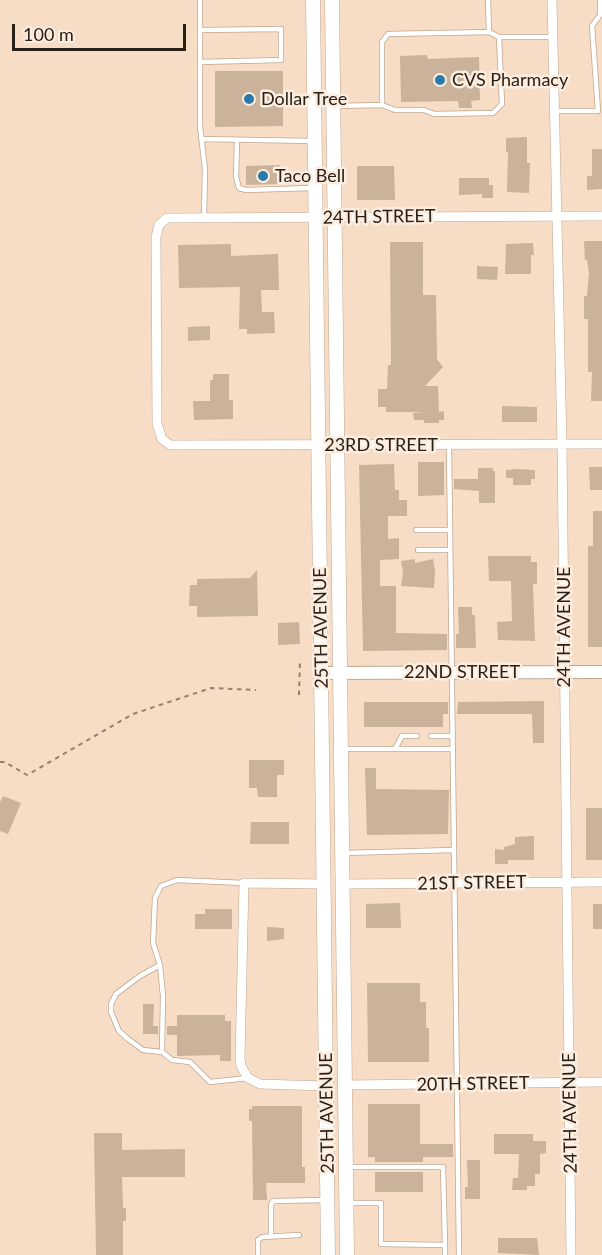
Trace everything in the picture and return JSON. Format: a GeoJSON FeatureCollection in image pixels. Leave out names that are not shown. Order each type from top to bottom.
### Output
{"type":"FeatureCollection","features":[{"type":"Feature","properties":{"kind":"main road","name":"25TH AVENUE"},"geometry":{"type":"LineString","coordinates":[[313,0],[328,1255]]}},
{"type":"Feature","properties":{"kind":"main road","name":"25TH AVENUE"},"geometry":{"type":"LineString","coordinates":[[332,0],[347,1255]]}},
{"type":"Feature","properties":{"kind":"street","name":"24TH AVENUE"},"geometry":{"type":"LineString","coordinates":[[552,0],[562,444],[571,1255]]}},
{"type":"Feature","properties":{"kind":"street","name":"24TH STREET"},"geometry":{"type":"LineString","coordinates":[[162,439],[157,424],[156,237],[159,225],[166,218],[602,216]]}},
{"type":"Feature","properties":{"kind":"street","name":"23RD STREET"},"geometry":{"type":"LineString","coordinates":[[162,439],[170,445],[602,444]]}},
{"type":"Feature","properties":{"kind":"street","name":"22ND STREET"},"geometry":{"type":"LineString","coordinates":[[321,673],[602,672]]}},
{"type":"Feature","properties":{"kind":"street","name":"21ST STREET"},"geometry":{"type":"LineString","coordinates":[[342,884],[602,882]]}},
{"type":"Feature","properties":{"kind":"street"},"geometry":{"type":"LineString","coordinates":[[324,884],[244,883],[240,1059],[248,1078],[260,1084],[326,1086]]}},
{"type":"Feature","properties":{"kind":"street","name":"20TH STREET"},"geometry":{"type":"LineString","coordinates":[[345,1085],[602,1082]]}},
{"type":"Feature","properties":{"kind":"lane"},"geometry":{"type":"LineString","coordinates":[[200,0],[201,139],[205,170],[204,218]]}},
{"type":"Feature","properties":{"kind":"lane"},"geometry":{"type":"LineString","coordinates":[[488,0],[489,32]]}},
{"type":"Feature","properties":{"kind":"lane"},"geometry":{"type":"LineString","coordinates":[[554,111],[600,111],[592,26],[601,16],[600,0]]}},
{"type":"Feature","properties":{"kind":"lane"},"geometry":{"type":"LineString","coordinates":[[200,62],[281,60],[281,29],[201,30]]}},
{"type":"Feature","properties":{"kind":"lane"},"geometry":{"type":"LineString","coordinates":[[382,105],[382,42],[388,34],[489,32],[499,37],[552,37]]}},
{"type":"Feature","properties":{"kind":"lane"},"geometry":{"type":"LineString","coordinates":[[333,106],[382,105],[395,110],[424,110],[434,114],[493,113],[502,104],[499,37]]}},
{"type":"Feature","properties":{"kind":"lane"},"geometry":{"type":"LineString","coordinates":[[201,139],[315,141]]}},
{"type":"Feature","properties":{"kind":"lane"},"geometry":{"type":"LineString","coordinates":[[237,140],[236,181],[238,188],[246,190],[316,188]]}},
{"type":"Feature","properties":{"kind":"lane"},"geometry":{"type":"LineString","coordinates":[[449,445],[459,1255]]}},
{"type":"Feature","properties":{"kind":"lane"},"geometry":{"type":"LineString","coordinates":[[416,530],[450,530]]}},
{"type":"Feature","properties":{"kind":"lane"},"geometry":{"type":"LineString","coordinates":[[418,550],[450,550]]}},
{"type":"Feature","properties":{"kind":"lane"},"geometry":{"type":"LineString","coordinates":[[395,749],[402,736],[417,736]]}},
{"type":"Feature","properties":{"kind":"lane"},"geometry":{"type":"LineString","coordinates":[[431,736],[453,736]]}},
{"type":"Feature","properties":{"kind":"lane"},"geometry":{"type":"LineString","coordinates":[[341,749],[453,749]]}},
{"type":"Feature","properties":{"kind":"lane"},"geometry":{"type":"LineString","coordinates":[[342,853],[454,850]]}},
{"type":"Feature","properties":{"kind":"lane"},"geometry":{"type":"LineString","coordinates":[[162,1052],[163,996],[160,965],[153,943],[155,898],[161,886],[177,880],[244,883]]}},
{"type":"Feature","properties":{"kind":"lane"},"geometry":{"type":"LineString","coordinates":[[160,965],[140,976],[116,994],[111,1004],[115,1025],[143,1050],[162,1052],[172,1060],[190,1062],[210,1082],[248,1078]]}},
{"type":"Feature","properties":{"kind":"lane"},"geometry":{"type":"LineString","coordinates":[[346,1167],[443,1167],[445,1255]]}},
{"type":"Feature","properties":{"kind":"lane"},"geometry":{"type":"LineString","coordinates":[[271,1236],[270,1205],[273,1201],[328,1200]]}},
{"type":"Feature","properties":{"kind":"lane"},"geometry":{"type":"LineString","coordinates":[[346,1203],[381,1203],[381,1244],[445,1245]]}},
{"type":"Feature","properties":{"kind":"lane"},"geometry":{"type":"LineString","coordinates":[[258,1255],[258,1240],[262,1237],[299,1235]]}},
{"type":"Feature","properties":{"kind":"path"},"geometry":{"type":"LineString","coordinates":[[300,659],[300,695]]}},
{"type":"Feature","properties":{"kind":"path"},"geometry":{"type":"LineString","coordinates":[[0,762],[5,762],[27,775],[133,714],[211,688],[256,690]]}},
{"type":"Feature","properties":{"kind":"building","name":"CVS Pharmacy"},"geometry":{"type":"Polygon","coordinates":[[[427,55],[428,59],[479,57],[480,100],[471,101],[472,108],[459,108],[458,101],[401,102],[400,56],[427,55]]]}},
{"type":"Feature","properties":{"kind":"building","name":"Dollar Tree"},"geometry":{"type":"Polygon","coordinates":[[[215,71],[283,71],[283,126],[215,127],[215,71]]]}},
{"type":"Feature","properties":{"kind":"building"},"geometry":{"type":"Polygon","coordinates":[[[506,138],[527,138],[527,163],[530,163],[529,193],[507,192],[506,138]]]}},
{"type":"Feature","properties":{"kind":"building"},"geometry":{"type":"Polygon","coordinates":[[[592,149],[602,149],[602,189],[587,190],[587,176],[592,176],[592,149]]]}},
{"type":"Feature","properties":{"kind":"building","name":"Taco Bell"},"geometry":{"type":"Polygon","coordinates":[[[280,165],[280,184],[246,185],[246,166],[280,165]]]}},
{"type":"Feature","properties":{"kind":"building"},"geometry":{"type":"Polygon","coordinates":[[[357,166],[394,166],[395,200],[357,200],[357,166]]]}},
{"type":"Feature","properties":{"kind":"building"},"geometry":{"type":"Polygon","coordinates":[[[459,178],[489,178],[489,185],[493,185],[493,198],[482,198],[482,194],[459,195],[459,178]]]}},
{"type":"Feature","properties":{"kind":"building"},"geometry":{"type":"Polygon","coordinates":[[[584,241],[602,241],[602,401],[591,401],[592,372],[588,372],[588,319],[584,319],[584,296],[587,296],[589,273],[587,260],[585,260],[584,241]]]}},
{"type":"Feature","properties":{"kind":"building"},"geometry":{"type":"Polygon","coordinates":[[[390,242],[423,242],[423,295],[436,295],[437,359],[443,367],[425,386],[438,386],[439,412],[444,411],[444,420],[439,420],[439,423],[414,420],[413,413],[424,412],[386,412],[386,407],[378,407],[378,389],[387,389],[388,365],[391,365],[390,242]]]}},
{"type":"Feature","properties":{"kind":"building"},"geometry":{"type":"Polygon","coordinates":[[[533,243],[531,274],[505,274],[506,244],[533,243]]]}},
{"type":"Feature","properties":{"kind":"building"},"geometry":{"type":"Polygon","coordinates":[[[231,244],[231,256],[278,254],[279,290],[261,290],[262,312],[274,312],[275,333],[247,334],[247,329],[239,329],[240,287],[179,288],[178,245],[231,244]]]}},
{"type":"Feature","properties":{"kind":"building"},"geometry":{"type":"Polygon","coordinates":[[[477,266],[498,267],[497,280],[477,279],[477,266]]]}},
{"type":"Feature","properties":{"kind":"building"},"geometry":{"type":"Polygon","coordinates":[[[210,326],[210,340],[188,341],[188,327],[210,326]]]}},
{"type":"Feature","properties":{"kind":"building"},"geometry":{"type":"Polygon","coordinates":[[[213,374],[229,374],[229,400],[233,400],[233,419],[194,420],[193,401],[210,401],[210,380],[213,380],[213,374]]]}},
{"type":"Feature","properties":{"kind":"building"},"geometry":{"type":"Polygon","coordinates":[[[502,406],[537,407],[537,422],[502,422],[502,406]]]}},
{"type":"Feature","properties":{"kind":"building"},"geometry":{"type":"Polygon","coordinates":[[[418,462],[444,462],[444,495],[418,496],[418,462]]]}},
{"type":"Feature","properties":{"kind":"building"},"geometry":{"type":"Polygon","coordinates":[[[394,464],[395,490],[399,490],[399,500],[407,500],[407,516],[388,516],[388,539],[399,538],[399,559],[380,560],[380,586],[396,586],[396,633],[447,634],[447,650],[363,651],[359,465],[394,464]]]}},
{"type":"Feature","properties":{"kind":"building"},"geometry":{"type":"Polygon","coordinates":[[[589,467],[602,467],[602,490],[590,490],[589,467]]]}},
{"type":"Feature","properties":{"kind":"building"},"geometry":{"type":"Polygon","coordinates":[[[478,468],[493,468],[495,471],[495,503],[479,503],[479,491],[454,489],[454,479],[478,479],[478,468]]]}},
{"type":"Feature","properties":{"kind":"building"},"geometry":{"type":"Polygon","coordinates":[[[506,470],[535,470],[535,479],[531,479],[531,485],[513,485],[513,478],[506,478],[506,470]]]}},
{"type":"Feature","properties":{"kind":"building"},"geometry":{"type":"Polygon","coordinates":[[[593,511],[602,511],[602,647],[588,647],[588,546],[593,546],[593,511]]]}},
{"type":"Feature","properties":{"kind":"building"},"geometry":{"type":"Polygon","coordinates":[[[488,556],[531,556],[531,562],[537,562],[537,584],[533,584],[535,641],[498,640],[497,622],[512,621],[511,581],[489,581],[488,556]]]}},
{"type":"Feature","properties":{"kind":"building"},"geometry":{"type":"Polygon","coordinates":[[[415,559],[415,563],[433,559],[434,588],[401,586],[403,573],[401,561],[415,559]]]}},
{"type":"Feature","properties":{"kind":"building"},"geometry":{"type":"Polygon","coordinates":[[[257,570],[258,616],[197,617],[197,606],[189,606],[190,585],[197,585],[197,579],[250,578],[257,570]]]}},
{"type":"Feature","properties":{"kind":"building"},"geometry":{"type":"Polygon","coordinates":[[[458,607],[472,607],[472,615],[475,615],[476,648],[456,648],[456,634],[459,634],[458,607]]]}},
{"type":"Feature","properties":{"kind":"building"},"geometry":{"type":"Polygon","coordinates":[[[299,622],[300,644],[278,645],[278,623],[299,622]]]}},
{"type":"Feature","properties":{"kind":"building"},"geometry":{"type":"Polygon","coordinates":[[[544,701],[544,743],[533,743],[532,714],[457,714],[458,702],[544,701]]]}},
{"type":"Feature","properties":{"kind":"building"},"geometry":{"type":"Polygon","coordinates":[[[364,702],[448,702],[448,714],[443,714],[443,727],[364,727],[364,702]]]}},
{"type":"Feature","properties":{"kind":"building"},"geometry":{"type":"Polygon","coordinates":[[[249,760],[284,760],[284,775],[277,775],[277,797],[258,797],[257,788],[249,788],[249,760]]]}},
{"type":"Feature","properties":{"kind":"building"},"geometry":{"type":"Polygon","coordinates":[[[365,768],[376,768],[376,789],[449,790],[448,834],[367,835],[365,768]]]}},
{"type":"Feature","properties":{"kind":"building"},"geometry":{"type":"Polygon","coordinates":[[[3,796],[21,803],[8,834],[0,831],[0,802],[3,796]]]}},
{"type":"Feature","properties":{"kind":"building"},"geometry":{"type":"Polygon","coordinates":[[[586,808],[602,808],[602,860],[586,860],[586,808]]]}},
{"type":"Feature","properties":{"kind":"building"},"geometry":{"type":"Polygon","coordinates":[[[251,822],[289,822],[289,844],[250,844],[251,822]]]}},
{"type":"Feature","properties":{"kind":"building"},"geometry":{"type":"Polygon","coordinates":[[[534,836],[534,860],[508,860],[508,864],[495,864],[495,849],[504,850],[504,847],[515,844],[515,837],[534,836]]]}},
{"type":"Feature","properties":{"kind":"building"},"geometry":{"type":"Polygon","coordinates":[[[400,903],[401,928],[366,928],[366,904],[400,903]]]}},
{"type":"Feature","properties":{"kind":"building"},"geometry":{"type":"Polygon","coordinates":[[[593,904],[602,904],[602,929],[593,929],[593,904]]]}},
{"type":"Feature","properties":{"kind":"building"},"geometry":{"type":"Polygon","coordinates":[[[205,909],[232,909],[232,929],[195,929],[195,914],[205,914],[205,909]]]}},
{"type":"Feature","properties":{"kind":"building"},"geometry":{"type":"Polygon","coordinates":[[[267,927],[284,928],[284,939],[267,941],[267,927]]]}},
{"type":"Feature","properties":{"kind":"building"},"geometry":{"type":"Polygon","coordinates":[[[367,983],[420,983],[420,1002],[426,1002],[426,1028],[429,1028],[429,1062],[368,1062],[367,983]]]}},
{"type":"Feature","properties":{"kind":"building"},"geometry":{"type":"Polygon","coordinates":[[[143,1004],[154,1004],[153,1026],[158,1026],[158,1034],[143,1034],[143,1004]]]}},
{"type":"Feature","properties":{"kind":"building"},"geometry":{"type":"Polygon","coordinates":[[[177,1015],[225,1015],[225,1021],[231,1021],[231,1061],[220,1061],[220,1055],[177,1056],[177,1035],[167,1035],[167,1026],[177,1026],[177,1015]]]}},
{"type":"Feature","properties":{"kind":"building"},"geometry":{"type":"Polygon","coordinates":[[[368,1104],[420,1104],[420,1144],[453,1144],[453,1157],[423,1157],[423,1162],[375,1162],[375,1157],[368,1157],[368,1104]]]}},
{"type":"Feature","properties":{"kind":"building"},"geometry":{"type":"Polygon","coordinates":[[[252,1106],[302,1106],[302,1167],[305,1167],[305,1183],[266,1183],[267,1200],[253,1200],[252,1121],[249,1121],[249,1109],[252,1109],[252,1106]]]}},
{"type":"Feature","properties":{"kind":"building"},"geometry":{"type":"Polygon","coordinates":[[[94,1133],[122,1133],[122,1150],[185,1149],[185,1177],[122,1177],[123,1208],[126,1208],[126,1221],[123,1221],[123,1255],[96,1255],[94,1133]]]}},
{"type":"Feature","properties":{"kind":"building"},"geometry":{"type":"Polygon","coordinates":[[[494,1134],[533,1134],[533,1141],[546,1141],[546,1153],[540,1154],[540,1174],[535,1174],[535,1186],[527,1186],[527,1190],[512,1190],[513,1178],[518,1178],[519,1154],[494,1154],[494,1134]]]}},
{"type":"Feature","properties":{"kind":"building"},"geometry":{"type":"Polygon","coordinates":[[[467,1160],[480,1160],[480,1199],[465,1199],[465,1187],[468,1187],[467,1160]]]}},
{"type":"Feature","properties":{"kind":"building"},"geometry":{"type":"Polygon","coordinates":[[[375,1172],[423,1172],[423,1192],[375,1192],[375,1172]]]}},
{"type":"Feature","properties":{"kind":"building"},"geometry":{"type":"Polygon","coordinates":[[[498,1238],[537,1238],[539,1255],[498,1253],[498,1238]]]}},
{"type":"Feature","properties":{"kind":"place","name":"CVS Pharmacy"},"geometry":{"type":"Point","coordinates":[440,80]}},
{"type":"Feature","properties":{"kind":"place","name":"Dollar Tree"},"geometry":{"type":"Point","coordinates":[249,99]}},
{"type":"Feature","properties":{"kind":"place","name":"Taco Bell"},"geometry":{"type":"Point","coordinates":[263,176]}}]}
